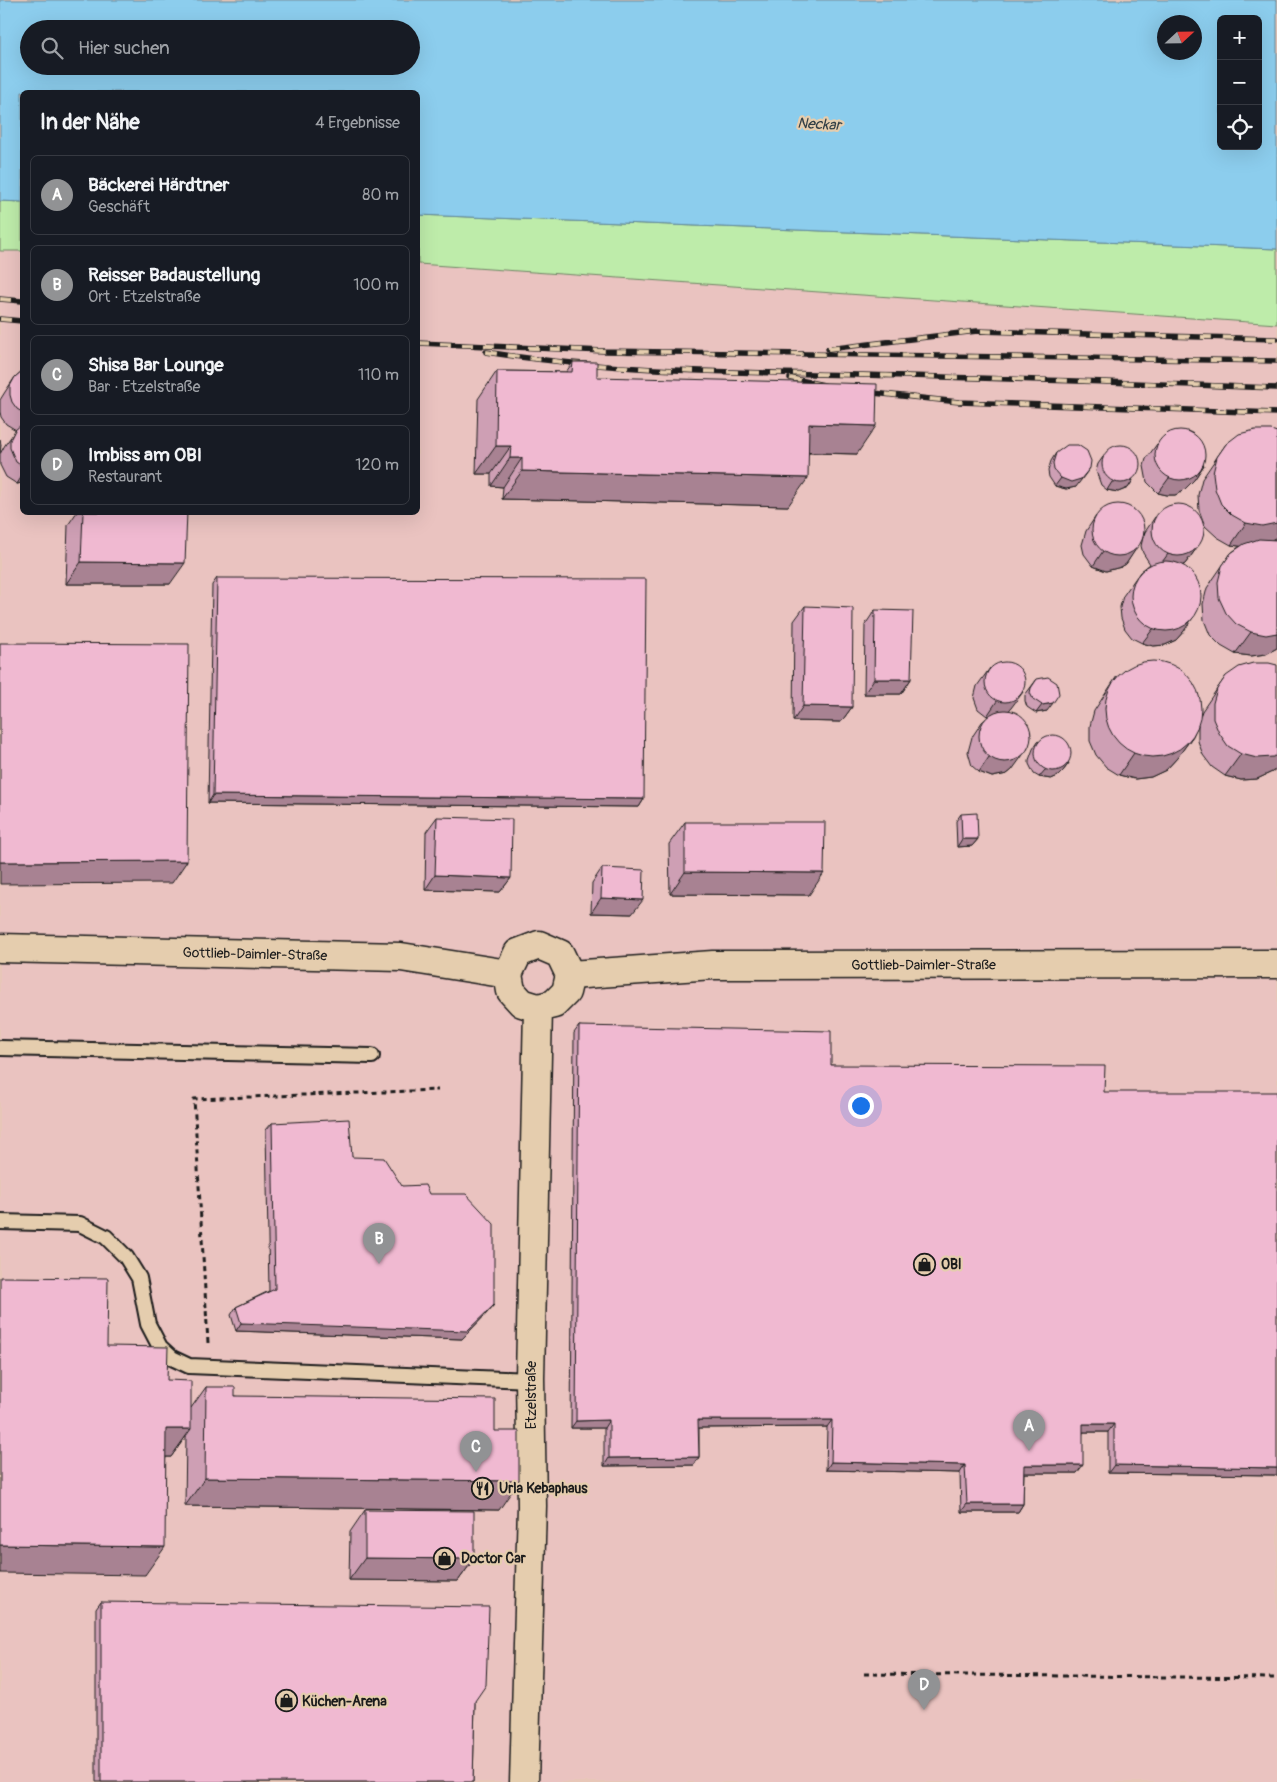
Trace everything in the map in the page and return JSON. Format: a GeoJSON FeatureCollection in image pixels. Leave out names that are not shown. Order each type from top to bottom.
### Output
{"type":"FeatureCollection","features":[{"type":"Feature","properties":{"kind":"street"},"geometry":{"type":"LineString","coordinates":[[539,945],[560,954],[570,975],[566,992],[554,1004],[538,1008],[522,1003],[511,991],[508,974],[518,953],[539,945]]}},
{"type":"Feature","properties":{"kind":"street","name":"Gottlieb-Daimler-Straße"},"geometry":{"type":"LineString","coordinates":[[0,948],[401,957],[508,974]]}},
{"type":"Feature","properties":{"kind":"street","name":"Gottlieb-Daimler-Straße"},"geometry":{"type":"LineString","coordinates":[[570,975],[713,965],[1277,964]]}},
{"type":"Feature","properties":{"kind":"street","name":"Etzelstraße"},"geometry":{"type":"LineString","coordinates":[[524,1782],[532,1506],[530,1380],[538,1008]]}},
{"type":"Feature","properties":{"kind":"lane"},"geometry":{"type":"LineString","coordinates":[[0,1048],[372,1056]]}},
{"type":"Feature","properties":{"kind":"lane"},"geometry":{"type":"LineString","coordinates":[[0,1222],[80,1224],[106,1237],[126,1257],[139,1278],[148,1324],[160,1347],[172,1358],[189,1366],[530,1380]]}},
{"type":"Feature","properties":{"kind":"path"},"geometry":{"type":"LineString","coordinates":[[209,1367],[194,1099],[438,1090]]}},
{"type":"Feature","properties":{"kind":"path"},"geometry":{"type":"LineString","coordinates":[[864,1674],[1277,1678]]}},
{"type":"Feature","properties":{"kind":"shaded area"},"geometry":{"type":"Polygon","coordinates":[[[0,251],[20,251],[20,515],[420,515],[420,264],[1277,324],[1277,1782],[0,1782],[0,251]]]}},
{"type":"Feature","properties":{"kind":"green space"},"geometry":{"type":"Polygon","coordinates":[[[0,201],[20,202],[20,251],[0,251],[0,201]]]}},
{"type":"Feature","properties":{"kind":"green space"},"geometry":{"type":"Polygon","coordinates":[[[420,215],[1277,249],[1277,324],[420,264],[420,215]]]}},
{"type":"Feature","properties":{"kind":"water","name":"Neckar"},"geometry":{"type":"Polygon","coordinates":[[[0,0],[1277,0],[1277,249],[420,215],[420,90],[20,90],[20,202],[0,201],[0,0]]]}},
{"type":"Feature","properties":{"kind":"building"},"geometry":{"type":"Polygon","coordinates":[[[573,362],[597,362],[597,377],[877,384],[876,426],[809,424],[808,478],[522,471],[522,458],[510,458],[511,446],[496,446],[497,371],[572,372],[573,362]]]}},
{"type":"Feature","properties":{"kind":"building"},"geometry":{"type":"Polygon","coordinates":[[[20,373],[20,411],[12,402],[10,395],[10,386],[20,373]]]}},
{"type":"Feature","properties":{"kind":"building"},"geometry":{"type":"Polygon","coordinates":[[[20,426],[20,465],[16,462],[10,448],[10,440],[15,430],[20,426]]]}},
{"type":"Feature","properties":{"kind":"building"},"geometry":{"type":"Polygon","coordinates":[[[1185,430],[1198,437],[1204,445],[1204,465],[1198,473],[1190,479],[1175,480],[1162,473],[1156,465],[1155,450],[1162,437],[1170,431],[1185,430]]]}},
{"type":"Feature","properties":{"kind":"building"},"geometry":{"type":"Polygon","coordinates":[[[1255,430],[1277,432],[1277,523],[1262,526],[1246,523],[1232,515],[1221,504],[1215,489],[1213,473],[1217,457],[1226,444],[1239,434],[1255,430]]]}},
{"type":"Feature","properties":{"kind":"building"},"geometry":{"type":"Polygon","coordinates":[[[1067,445],[1078,445],[1087,451],[1091,461],[1090,468],[1081,479],[1071,482],[1061,478],[1054,470],[1053,463],[1056,453],[1067,445]]]}},
{"type":"Feature","properties":{"kind":"building"},"geometry":{"type":"Polygon","coordinates":[[[1121,445],[1135,450],[1140,464],[1135,478],[1121,483],[1107,478],[1102,464],[1107,450],[1121,445]]]}},
{"type":"Feature","properties":{"kind":"building"},"geometry":{"type":"Polygon","coordinates":[[[1118,504],[1128,506],[1136,512],[1142,520],[1144,530],[1142,540],[1136,548],[1128,554],[1118,556],[1108,554],[1100,548],[1094,540],[1092,530],[1094,520],[1100,512],[1108,506],[1118,504]]]}},
{"type":"Feature","properties":{"kind":"building"},"geometry":{"type":"Polygon","coordinates":[[[1178,504],[1188,506],[1196,512],[1202,520],[1204,530],[1202,540],[1196,548],[1188,554],[1178,556],[1168,554],[1160,548],[1154,540],[1152,530],[1154,520],[1160,512],[1168,506],[1178,504]]]}},
{"type":"Feature","properties":{"kind":"building"},"geometry":{"type":"Polygon","coordinates":[[[83,515],[187,515],[185,563],[81,562],[83,515]]]}},
{"type":"Feature","properties":{"kind":"building"},"geometry":{"type":"Polygon","coordinates":[[[1259,539],[1277,540],[1277,633],[1266,635],[1251,632],[1236,624],[1226,613],[1219,598],[1218,582],[1222,566],[1231,553],[1244,544],[1259,539]]]}},
{"type":"Feature","properties":{"kind":"building"},"geometry":{"type":"Polygon","coordinates":[[[1166,561],[1179,564],[1191,571],[1198,583],[1201,596],[1198,609],[1191,621],[1179,628],[1166,631],[1153,628],[1141,621],[1134,609],[1131,596],[1134,583],[1141,571],[1153,564],[1166,561]]]}},
{"type":"Feature","properties":{"kind":"building"},"geometry":{"type":"Polygon","coordinates":[[[217,578],[646,579],[644,799],[213,795],[217,578]]]}},
{"type":"Feature","properties":{"kind":"building"},"geometry":{"type":"Polygon","coordinates":[[[805,606],[853,608],[852,707],[803,706],[805,606]]]}},
{"type":"Feature","properties":{"kind":"building"},"geometry":{"type":"Polygon","coordinates":[[[875,610],[913,611],[911,679],[874,679],[875,610]]]}},
{"type":"Feature","properties":{"kind":"building"},"geometry":{"type":"Polygon","coordinates":[[[0,643],[189,644],[187,861],[0,862],[0,643]]]}},
{"type":"Feature","properties":{"kind":"building"},"geometry":{"type":"Polygon","coordinates":[[[1153,661],[1171,665],[1187,675],[1197,691],[1201,709],[1197,727],[1187,743],[1171,753],[1153,757],[1135,753],[1119,743],[1109,727],[1105,709],[1109,691],[1119,675],[1135,665],[1153,661]]]}},
{"type":"Feature","properties":{"kind":"building"},"geometry":{"type":"Polygon","coordinates":[[[1001,662],[1009,662],[1016,665],[1022,671],[1025,682],[1022,693],[1016,699],[1009,702],[1001,702],[994,699],[988,693],[985,686],[985,678],[988,671],[994,665],[1001,662]]]}},
{"type":"Feature","properties":{"kind":"building"},"geometry":{"type":"Polygon","coordinates":[[[1253,663],[1277,665],[1277,755],[1273,757],[1257,758],[1241,754],[1228,746],[1219,733],[1213,719],[1213,703],[1217,689],[1226,676],[1239,667],[1253,663]]]}},
{"type":"Feature","properties":{"kind":"building"},"geometry":{"type":"Polygon","coordinates":[[[1048,677],[1057,683],[1059,694],[1053,703],[1042,705],[1033,699],[1030,693],[1031,688],[1037,679],[1048,677]]]}},
{"type":"Feature","properties":{"kind":"building"},"geometry":{"type":"Polygon","coordinates":[[[1005,710],[1015,712],[1023,718],[1029,726],[1031,736],[1029,746],[1023,754],[1015,760],[1005,762],[995,760],[987,754],[981,746],[979,736],[981,726],[987,718],[995,712],[1005,710]]]}},
{"type":"Feature","properties":{"kind":"building"},"geometry":{"type":"Polygon","coordinates":[[[1053,735],[1060,736],[1066,740],[1070,746],[1070,760],[1066,766],[1060,770],[1053,771],[1046,770],[1040,766],[1036,760],[1035,753],[1036,746],[1040,740],[1046,736],[1053,735]]]}},
{"type":"Feature","properties":{"kind":"building"},"geometry":{"type":"Polygon","coordinates":[[[977,813],[978,839],[962,839],[961,814],[977,813]]]}},
{"type":"Feature","properties":{"kind":"building"},"geometry":{"type":"Polygon","coordinates":[[[437,817],[512,819],[511,878],[435,875],[437,817]]]}},
{"type":"Feature","properties":{"kind":"building"},"geometry":{"type":"Polygon","coordinates":[[[685,822],[825,822],[824,873],[685,872],[685,822]]]}},
{"type":"Feature","properties":{"kind":"building"},"geometry":{"type":"Polygon","coordinates":[[[602,868],[644,870],[643,900],[601,898],[602,868]]]}},
{"type":"Feature","properties":{"kind":"building","name":"OBI"},"geometry":{"type":"Polygon","coordinates":[[[579,1026],[831,1031],[831,1065],[1105,1066],[1104,1092],[1277,1092],[1277,1468],[1114,1465],[1114,1424],[1083,1424],[1083,1465],[1024,1465],[1023,1504],[967,1504],[965,1465],[831,1462],[832,1420],[698,1420],[699,1457],[609,1458],[609,1420],[576,1421],[579,1026]]]}},
{"type":"Feature","properties":{"kind":"building"},"geometry":{"type":"Polygon","coordinates":[[[349,1119],[352,1157],[384,1158],[402,1186],[425,1185],[429,1194],[466,1194],[494,1224],[494,1305],[467,1331],[241,1323],[236,1307],[275,1289],[272,1123],[349,1119]]]}},
{"type":"Feature","properties":{"kind":"building"},"geometry":{"type":"Polygon","coordinates":[[[0,1277],[108,1278],[107,1346],[168,1347],[167,1380],[191,1381],[191,1429],[166,1429],[165,1547],[0,1545],[0,1277]]]}},
{"type":"Feature","properties":{"kind":"building"},"geometry":{"type":"Polygon","coordinates":[[[206,1387],[235,1387],[235,1396],[495,1399],[495,1431],[519,1431],[519,1481],[205,1478],[206,1387]]]}},
{"type":"Feature","properties":{"kind":"building"},"geometry":{"type":"Polygon","coordinates":[[[365,1510],[474,1511],[474,1559],[365,1558],[365,1510]]]}},
{"type":"Feature","properties":{"kind":"building","name":"Küchen-Arena"},"geometry":{"type":"Polygon","coordinates":[[[101,1602],[489,1607],[486,1685],[475,1701],[473,1782],[101,1782],[101,1602]]]}},
{"type":"Feature","properties":{"kind":"railway"},"geometry":{"type":"LineString","coordinates":[[0,299],[20,301]]}},
{"type":"Feature","properties":{"kind":"railway"},"geometry":{"type":"LineString","coordinates":[[0,319],[20,321]]}},
{"type":"Feature","properties":{"kind":"railway"},"geometry":{"type":"LineString","coordinates":[[828,349],[977,331],[1277,339]]}},
{"type":"Feature","properties":{"kind":"railway"},"geometry":{"type":"LineString","coordinates":[[420,343],[604,351],[1277,361]]}},
{"type":"Feature","properties":{"kind":"railway"},"geometry":{"type":"LineString","coordinates":[[486,352],[580,364],[674,370],[1277,388]]}},
{"type":"Feature","properties":{"kind":"railway"},"geometry":{"type":"LineString","coordinates":[[790,378],[824,385]]}},
{"type":"Feature","properties":{"kind":"railway"},"geometry":{"type":"LineString","coordinates":[[864,392],[959,402],[1277,413]]}},
{"type":"Feature","properties":{"kind":"place","name":"Reisser Badaustellung"},"geometry":{"type":"Point","coordinates":[379,1264]}},
{"type":"Feature","properties":{"kind":"place","name":"OBI"},"geometry":{"type":"Point","coordinates":[925,1264]}},
{"type":"Feature","properties":{"kind":"place","name":"Bäckerei Härdtner"},"geometry":{"type":"Point","coordinates":[1029,1451]}},
{"type":"Feature","properties":{"kind":"place","name":"Shisa Bar Lounge"},"geometry":{"type":"Point","coordinates":[476,1472]}},
{"type":"Feature","properties":{"kind":"place","name":"Urla Kebaphaus"},"geometry":{"type":"Point","coordinates":[483,1488]}},
{"type":"Feature","properties":{"kind":"place","name":"Doctor Car"},"geometry":{"type":"Point","coordinates":[445,1558]}},
{"type":"Feature","properties":{"kind":"place","name":"Küchen-Arena"},"geometry":{"type":"Point","coordinates":[286,1701]}},
{"type":"Feature","properties":{"kind":"place","name":"Imbiss am OBI"},"geometry":{"type":"Point","coordinates":[924,1710]}}]}
